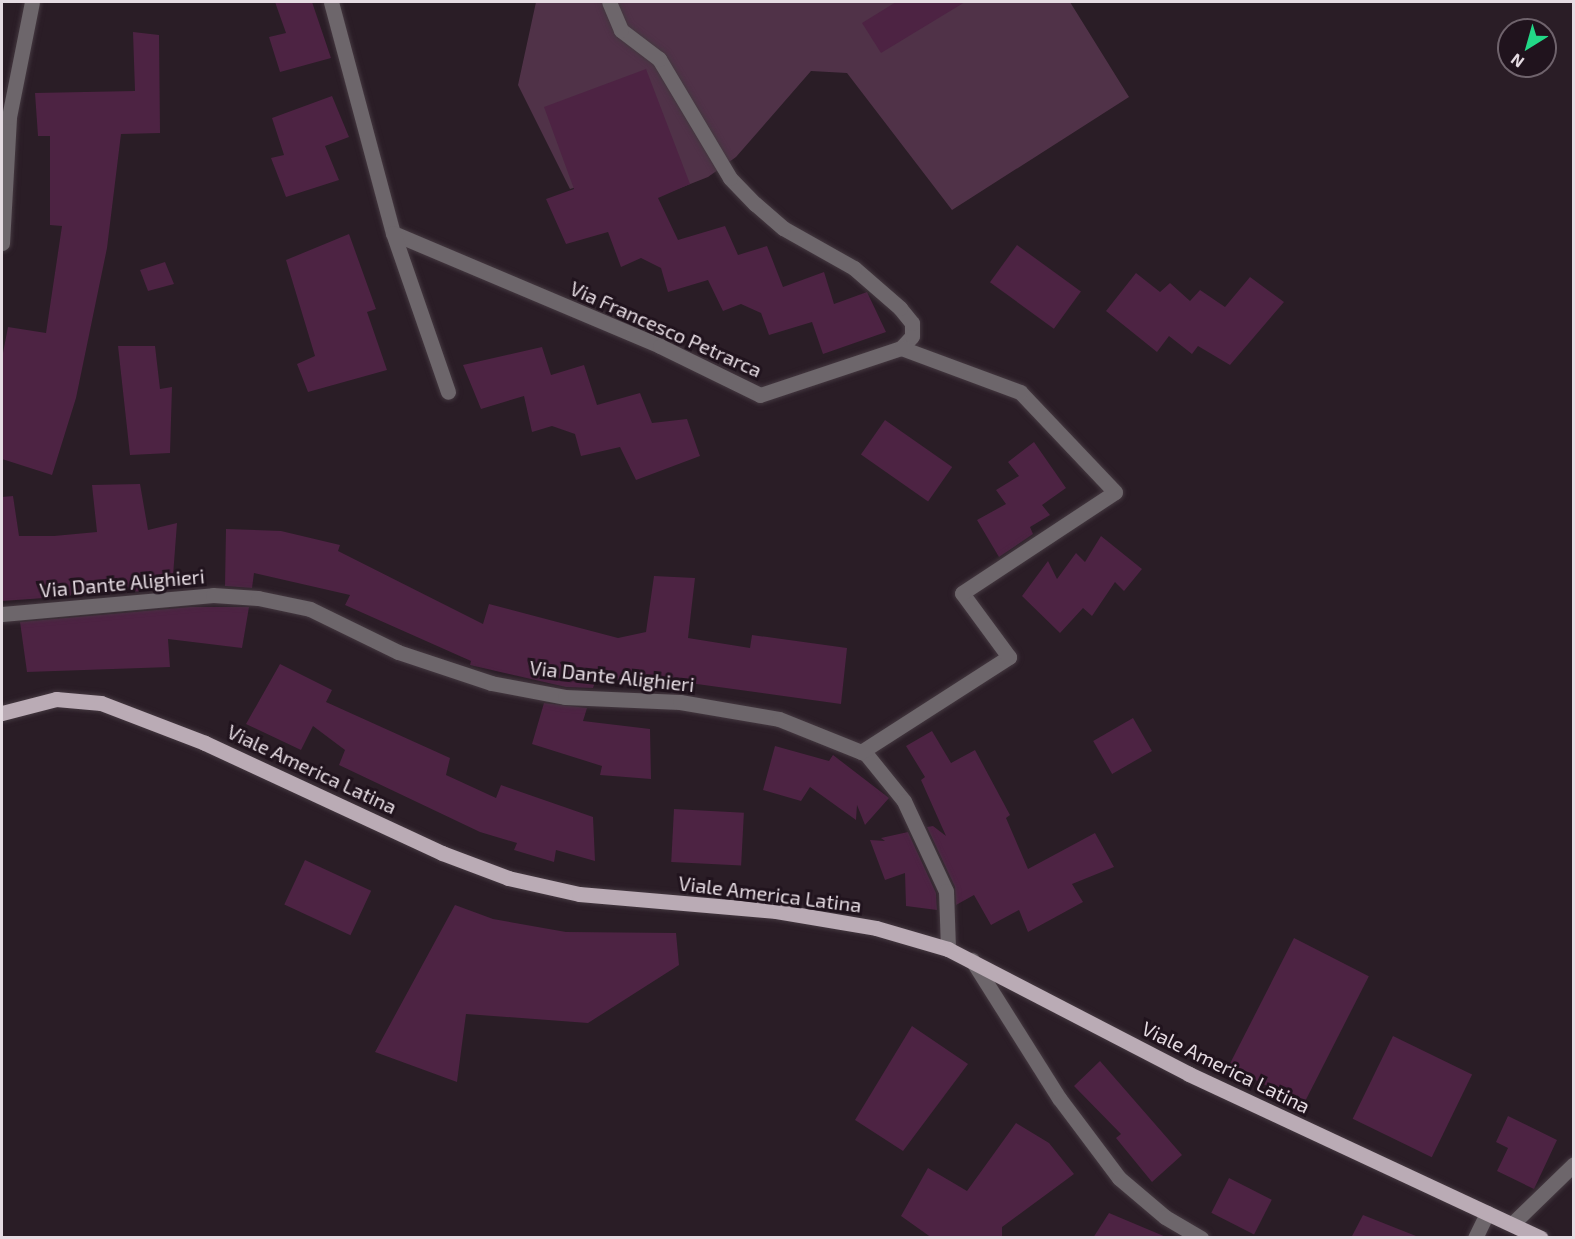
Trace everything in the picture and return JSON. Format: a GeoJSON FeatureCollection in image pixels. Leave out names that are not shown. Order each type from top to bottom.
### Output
{"type":"FeatureCollection","features":[{"type":"Feature","properties":{"kind":"main road","name":"Viale America Latina"},"geometry":{"type":"LineString","coordinates":[[2,713],[56,699],[102,703],[205,743],[442,853],[508,878],[579,894],[776,911],[876,928],[948,950],[972,960],[1189,1074],[1541,1238]]}},
{"type":"Feature","properties":{"kind":"street"},"geometry":{"type":"LineString","coordinates":[[2,243],[9,117],[32,2]]}},
{"type":"Feature","properties":{"kind":"street"},"geometry":{"type":"LineString","coordinates":[[331,2],[393,233],[448,392]]}},
{"type":"Feature","properties":{"kind":"street"},"geometry":{"type":"LineString","coordinates":[[609,2],[621,30],[660,59],[730,178],[783,228],[854,268],[900,308],[912,323],[912,336],[901,348],[1020,392],[1115,492],[962,593],[1009,657],[861,752]]}},
{"type":"Feature","properties":{"kind":"street","name":"Via Francesco Petrarca"},"geometry":{"type":"LineString","coordinates":[[393,233],[660,346],[760,395],[901,348]]}},
{"type":"Feature","properties":{"kind":"street","name":"Via Dante Alighieri"},"geometry":{"type":"LineString","coordinates":[[2,614],[213,596],[258,598],[310,609],[398,652],[491,683],[565,697],[680,702],[779,719],[861,752],[904,801],[946,891],[948,950]]}},
{"type":"Feature","properties":{"kind":"street"},"geometry":{"type":"LineString","coordinates":[[972,960],[1059,1098],[1119,1178],[1165,1217],[1202,1238]]}},
{"type":"Feature","properties":{"kind":"street"},"geometry":{"type":"LineString","coordinates":[[1512,1224],[1574,1164]]}},
{"type":"Feature","properties":{"kind":"street"},"geometry":{"type":"LineString","coordinates":[[1475,1238],[1487,1213]]}},
{"type":"Feature","properties":{"kind":"shaded area"},"geometry":{"type":"Polygon","coordinates":[[[536,2],[1070,2],[1129,97],[952,210],[847,73],[811,71],[736,157],[708,177],[632,207],[618,175],[570,189],[518,85],[536,2]]]}},
{"type":"Feature","properties":{"kind":"building"},"geometry":{"type":"Polygon","coordinates":[[[275,2],[312,2],[331,58],[280,72],[269,37],[286,33],[275,2]]]}},
{"type":"Feature","properties":{"kind":"building"},"geometry":{"type":"Polygon","coordinates":[[[896,2],[965,2],[881,53],[862,23],[896,2]]]}},
{"type":"Feature","properties":{"kind":"building"},"geometry":{"type":"Polygon","coordinates":[[[133,32],[159,35],[160,133],[121,134],[107,248],[76,398],[52,475],[2,459],[2,358],[8,327],[46,333],[62,226],[50,225],[50,136],[38,136],[35,93],[135,91],[133,32]]]}},
{"type":"Feature","properties":{"kind":"building"},"geometry":{"type":"Polygon","coordinates":[[[646,69],[690,184],[658,198],[678,240],[725,226],[738,255],[767,246],[783,287],[824,272],[834,304],[867,292],[886,332],[823,354],[812,322],[769,335],[761,313],[741,304],[723,311],[708,280],[668,292],[661,268],[641,258],[621,267],[608,232],[566,244],[546,199],[574,189],[544,107],[646,69]]]}},
{"type":"Feature","properties":{"kind":"building"},"geometry":{"type":"Polygon","coordinates":[[[332,96],[349,137],[325,146],[339,180],[286,197],[271,158],[284,155],[272,118],[332,96]]]}},
{"type":"Feature","properties":{"kind":"building"},"geometry":{"type":"Polygon","coordinates":[[[349,234],[376,309],[367,312],[387,370],[308,392],[297,364],[315,356],[286,260],[349,234]]]}},
{"type":"Feature","properties":{"kind":"building"},"geometry":{"type":"Polygon","coordinates":[[[1017,245],[1081,291],[1054,329],[990,282],[1017,245]]]}},
{"type":"Feature","properties":{"kind":"building"},"geometry":{"type":"Polygon","coordinates":[[[165,262],[174,284],[148,291],[140,270],[165,262]]]}},
{"type":"Feature","properties":{"kind":"building"},"geometry":{"type":"Polygon","coordinates":[[[1136,273],[1160,292],[1170,283],[1190,301],[1200,290],[1225,307],[1250,277],[1284,302],[1230,365],[1198,346],[1192,354],[1169,336],[1157,352],[1106,311],[1136,273]]]}},
{"type":"Feature","properties":{"kind":"building"},"geometry":{"type":"Polygon","coordinates":[[[118,346],[155,346],[160,389],[172,387],[170,453],[130,455],[118,346]]]}},
{"type":"Feature","properties":{"kind":"building"},"geometry":{"type":"Polygon","coordinates":[[[542,347],[551,375],[584,365],[597,405],[640,393],[652,423],[687,419],[700,456],[636,480],[620,447],[581,456],[575,434],[552,426],[532,432],[524,396],[481,409],[463,365],[542,347]]]}},
{"type":"Feature","properties":{"kind":"building"},"geometry":{"type":"Polygon","coordinates":[[[885,420],[952,467],[928,501],[861,454],[885,420]]]}},
{"type":"Feature","properties":{"kind":"building"},"geometry":{"type":"Polygon","coordinates":[[[1034,442],[1066,488],[1042,505],[1050,515],[1030,527],[1033,534],[999,557],[977,520],[1006,504],[996,490],[1019,476],[1008,462],[1034,442]]]}},
{"type":"Feature","properties":{"kind":"building"},"geometry":{"type":"Polygon","coordinates":[[[140,484],[148,530],[177,523],[172,589],[2,601],[2,497],[13,496],[19,536],[97,532],[92,485],[140,484]]]}},
{"type":"Feature","properties":{"kind":"building"},"geometry":{"type":"Polygon","coordinates":[[[226,529],[281,531],[340,545],[338,551],[483,624],[489,604],[618,638],[646,632],[654,576],[695,578],[688,638],[750,648],[752,635],[847,648],[841,704],[675,681],[596,679],[593,688],[566,687],[470,665],[471,661],[345,605],[350,595],[254,573],[252,588],[225,586],[226,529]]]}},
{"type":"Feature","properties":{"kind":"building"},"geometry":{"type":"Polygon","coordinates":[[[1101,536],[1142,569],[1124,591],[1115,582],[1092,616],[1083,608],[1060,633],[1022,596],[1048,561],[1057,579],[1076,553],[1085,562],[1101,536]]]}},
{"type":"Feature","properties":{"kind":"building"},"geometry":{"type":"Polygon","coordinates":[[[190,607],[249,607],[242,648],[168,639],[170,667],[27,672],[20,622],[190,607]]]}},
{"type":"Feature","properties":{"kind":"building"},"geometry":{"type":"Polygon","coordinates":[[[280,664],[332,690],[326,702],[450,758],[446,775],[496,798],[501,785],[593,817],[595,861],[556,850],[554,862],[514,850],[517,843],[480,832],[339,765],[345,750],[313,726],[301,750],[246,724],[280,664]]]}},
{"type":"Feature","properties":{"kind":"building"},"geometry":{"type":"Polygon","coordinates":[[[544,703],[587,708],[583,721],[650,729],[651,779],[600,775],[602,766],[532,744],[544,703]]]}},
{"type":"Feature","properties":{"kind":"building"},"geometry":{"type":"Polygon","coordinates":[[[1133,718],[1152,751],[1112,774],[1093,741],[1133,718]]]}},
{"type":"Feature","properties":{"kind":"building"},"geometry":{"type":"Polygon","coordinates":[[[932,731],[951,763],[975,750],[1010,815],[1006,818],[1028,869],[1095,833],[1114,867],[1072,884],[1083,902],[1028,932],[1019,910],[991,925],[974,895],[956,905],[955,887],[927,827],[933,826],[946,836],[921,780],[925,777],[906,746],[932,731]]]}},
{"type":"Feature","properties":{"kind":"building"},"geometry":{"type":"Polygon","coordinates":[[[775,746],[829,761],[833,755],[889,798],[865,825],[857,805],[856,820],[810,787],[801,801],[763,790],[775,746]]]}},
{"type":"Feature","properties":{"kind":"building"},"geometry":{"type":"Polygon","coordinates":[[[674,809],[744,813],[741,866],[671,862],[674,809]]]}},
{"type":"Feature","properties":{"kind":"building"},"geometry":{"type":"Polygon","coordinates":[[[908,832],[936,893],[937,910],[906,906],[905,873],[885,880],[870,840],[885,841],[881,838],[908,832]]]}},
{"type":"Feature","properties":{"kind":"building"},"geometry":{"type":"Polygon","coordinates":[[[305,860],[371,891],[350,935],[284,904],[305,860]]]}},
{"type":"Feature","properties":{"kind":"building"},"geometry":{"type":"Polygon","coordinates":[[[455,905],[493,919],[566,932],[676,933],[679,965],[588,1023],[466,1014],[457,1082],[375,1052],[455,905]]]}},
{"type":"Feature","properties":{"kind":"building"},"geometry":{"type":"Polygon","coordinates":[[[1294,938],[1369,976],[1303,1104],[1229,1066],[1294,938]]]}},
{"type":"Feature","properties":{"kind":"building"},"geometry":{"type":"Polygon","coordinates":[[[912,1026],[968,1064],[903,1151],[855,1120],[912,1026]]]}},
{"type":"Feature","properties":{"kind":"building"},"geometry":{"type":"Polygon","coordinates":[[[1393,1036],[1472,1075],[1432,1157],[1353,1119],[1393,1036]]]}},
{"type":"Feature","properties":{"kind":"building"},"geometry":{"type":"Polygon","coordinates":[[[1100,1061],[1182,1155],[1152,1182],[1116,1138],[1121,1134],[1074,1086],[1100,1061]]]}},
{"type":"Feature","properties":{"kind":"building"},"geometry":{"type":"Polygon","coordinates":[[[1508,1116],[1557,1140],[1534,1189],[1497,1171],[1508,1148],[1496,1142],[1508,1116]]]}},
{"type":"Feature","properties":{"kind":"building"},"geometry":{"type":"Polygon","coordinates":[[[1016,1123],[1049,1143],[1074,1174],[1002,1227],[1002,1238],[932,1238],[901,1216],[928,1168],[967,1191],[1016,1123]]]}},
{"type":"Feature","properties":{"kind":"building"},"geometry":{"type":"Polygon","coordinates":[[[1229,1178],[1272,1200],[1254,1235],[1211,1213],[1229,1178]]]}},
{"type":"Feature","properties":{"kind":"building"},"geometry":{"type":"Polygon","coordinates":[[[1109,1213],[1166,1237],[1166,1238],[1093,1238],[1109,1213]]]}},
{"type":"Feature","properties":{"kind":"building"},"geometry":{"type":"Polygon","coordinates":[[[1363,1215],[1416,1236],[1415,1238],[1351,1238],[1363,1215]]]}}]}
